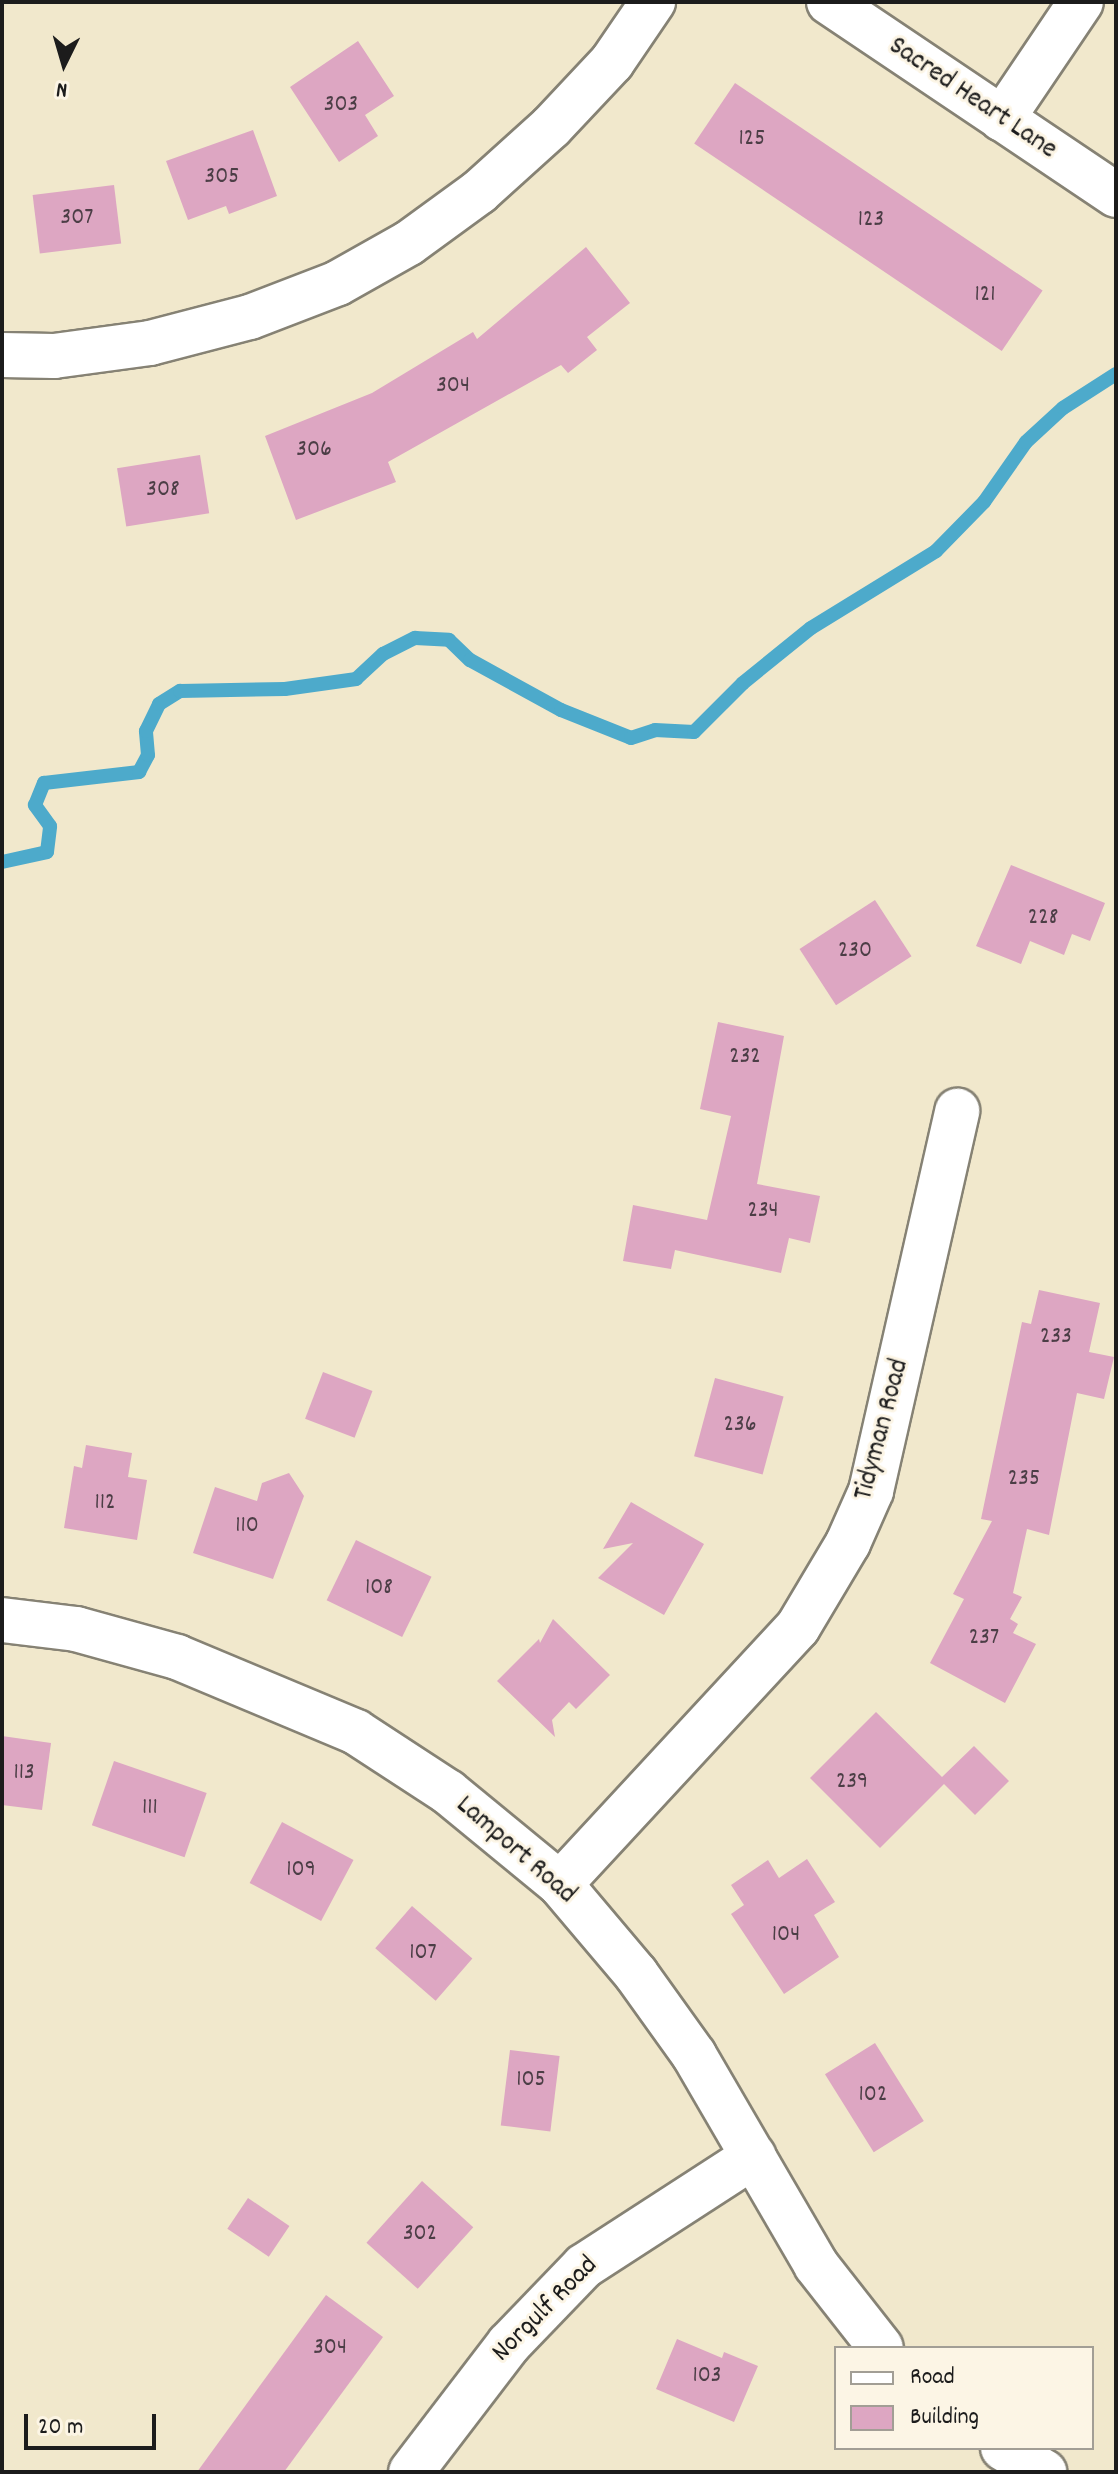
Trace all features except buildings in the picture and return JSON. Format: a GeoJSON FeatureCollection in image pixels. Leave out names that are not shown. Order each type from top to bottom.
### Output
{"type":"FeatureCollection","features":[{"type":"Feature","properties":{"kind":"street"},"geometry":{"type":"LineString","coordinates":[[2,355],[54,356],[150,343],[250,317],[338,283],[409,243],[479,192],[551,127],[612,62],[653,2]]}},
{"type":"Feature","properties":{"kind":"street","name":"Sacred Heart Lane"},"geometry":{"type":"LineString","coordinates":[[829,2],[1116,195]]}},
{"type":"Feature","properties":{"kind":"street"},"geometry":{"type":"LineString","coordinates":[[1002,119],[1081,2]]}},
{"type":"Feature","properties":{"kind":"street","name":"Tidyman Road"},"geometry":{"type":"LineString","coordinates":[[560,1884],[798,1627],[848,1543],[871,1491],[957,1111]]}},
{"type":"Feature","properties":{"kind":"street","name":"Lamport Road"},"geometry":{"type":"LineString","coordinates":[[2,1620],[76,1629],[177,1657],[356,1732],[448,1792],[560,1884],[636,1974],[694,2055],[816,2265],[879,2346]]}},
{"type":"Feature","properties":{"kind":"street","name":"Norgulf Road"},"geometry":{"type":"LineString","coordinates":[[411,2472],[509,2344],[584,2266],[754,2156]]}},
{"type":"Feature","properties":{"kind":"street"},"geometry":{"type":"LineString","coordinates":[[1006,2450],[1044,2472]]}},
{"type":"Feature","properties":{"kind":"waterway"},"geometry":{"type":"LineString","coordinates":[[2,862],[47,852],[50,826],[35,805],[44,783],[139,772],[148,755],[146,731],[159,704],[180,691],[285,689],[356,679],[383,654],[415,638],[449,640],[470,660],[561,710],[631,738],[655,730],[694,732],[743,683],[811,628],[936,551],[984,502],[1026,442],[1063,408],[1116,374]]}}]}
